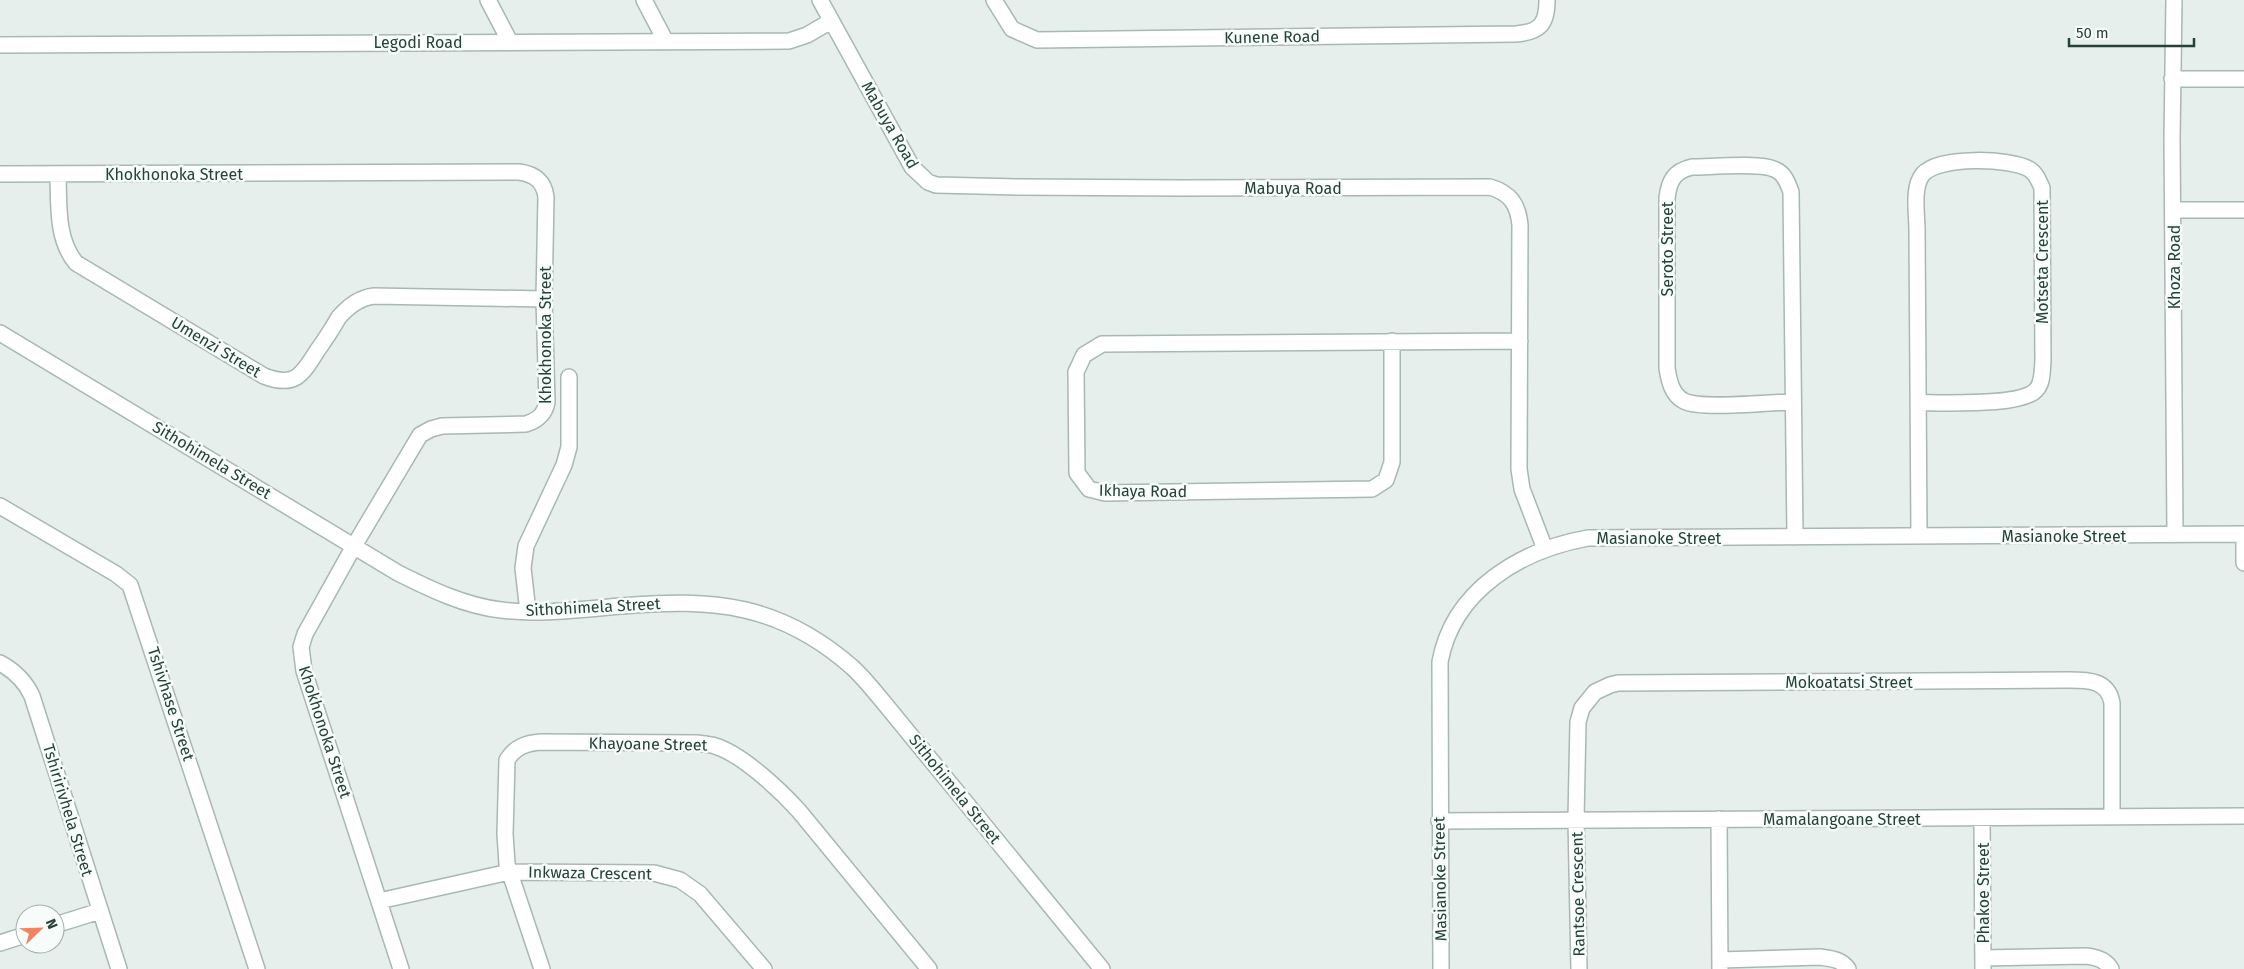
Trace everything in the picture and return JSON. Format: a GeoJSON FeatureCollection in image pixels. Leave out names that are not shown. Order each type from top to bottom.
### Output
{"type":"FeatureCollection","features":[{"type":"Feature","properties":{"kind":"street"},"geometry":{"type":"LineString","coordinates":[[488,0],[510,42]]}},
{"type":"Feature","properties":{"kind":"street"},"geometry":{"type":"LineString","coordinates":[[644,0],[666,40]]}},
{"type":"Feature","properties":{"kind":"street","name":"Mabuya Road"},"geometry":{"type":"LineString","coordinates":[[820,0],[912,167],[928,182],[936,185],[1160,188],[1483,187],[1500,190],[1516,204],[1519,214],[1519,469],[1522,489],[1545,549]]}},
{"type":"Feature","properties":{"kind":"street","name":"Kunene Road"},"geometry":{"type":"LineString","coordinates":[[994,0],[1012,29],[1037,40],[1516,34],[1534,31],[1540,26],[1546,12],[1547,0]]}},
{"type":"Feature","properties":{"kind":"street","name":"Khoza Road"},"geometry":{"type":"LineString","coordinates":[[2174,0],[2172,78],[2175,534]]}},
{"type":"Feature","properties":{"kind":"street","name":"Legodi Road"},"geometry":{"type":"LineString","coordinates":[[0,44],[789,41],[807,35],[831,21]]}},
{"type":"Feature","properties":{"kind":"street"},"geometry":{"type":"LineString","coordinates":[[2172,78],[2244,79]]}},
{"type":"Feature","properties":{"kind":"street","name":"Motseta Crescent"},"geometry":{"type":"LineString","coordinates":[[2007,161],[2032,170],[2039,180],[2042,196],[2043,361],[2038,388],[2032,394],[2015,400],[1918,403],[1917,195],[1918,184],[1922,175],[1937,165],[1946,163],[2007,161]]}},
{"type":"Feature","properties":{"kind":"street","name":"Seroto Street"},"geometry":{"type":"LineString","coordinates":[[1792,402],[1702,405],[1685,402],[1678,397],[1672,388],[1667,368],[1666,198],[1671,179],[1684,169],[1692,167],[1770,168],[1776,170],[1787,181],[1792,205],[1792,402],[1795,536]]}},
{"type":"Feature","properties":{"kind":"street","name":"Khokhonoka Street"},"geometry":{"type":"LineString","coordinates":[[0,174],[530,173],[543,184],[546,197],[544,299],[547,402],[542,415],[526,424],[442,426],[420,435],[354,546],[305,634],[301,647],[301,658],[401,969]]}},
{"type":"Feature","properties":{"kind":"street","name":"Umenzi Street"},"geometry":{"type":"LineString","coordinates":[[58,174],[61,228],[66,247],[76,263],[264,376],[277,381],[292,379],[303,374],[339,317],[345,310],[361,299],[374,296],[544,299]]}},
{"type":"Feature","properties":{"kind":"street"},"geometry":{"type":"LineString","coordinates":[[2174,210],[2244,210]]}},
{"type":"Feature","properties":{"kind":"street","name":"Sithohimela Street"},"geometry":{"type":"LineString","coordinates":[[0,333],[398,572],[446,595],[500,610],[528,612],[698,603],[742,609],[770,616],[811,637],[854,668],[886,704],[1102,969]]}},
{"type":"Feature","properties":{"kind":"street","name":"Ikhaya Road"},"geometry":{"type":"LineString","coordinates":[[1392,340],[1392,462],[1386,480],[1372,489],[1105,493],[1089,489],[1077,473],[1076,372],[1084,355],[1102,344],[1392,340],[1520,341]]}},
{"type":"Feature","properties":{"kind":"street"},"geometry":{"type":"LineString","coordinates":[[528,612],[523,568],[526,546],[564,465],[569,447],[569,377]]}},
{"type":"Feature","properties":{"kind":"street"},"geometry":{"type":"LineString","coordinates":[[1918,403],[1918,536]]}},
{"type":"Feature","properties":{"kind":"street","name":"Tshivhase Street"},"geometry":{"type":"LineString","coordinates":[[0,506],[116,574],[130,585],[257,969]]}},
{"type":"Feature","properties":{"kind":"street"},"geometry":{"type":"LineString","coordinates":[[2244,534],[2244,563]]}},
{"type":"Feature","properties":{"kind":"street","name":"Masianoke Street"},"geometry":{"type":"LineString","coordinates":[[1441,969],[1439,821],[1440,662],[1448,632],[1460,612],[1480,589],[1506,568],[1545,549],[1588,538],[2244,534]]}},
{"type":"Feature","properties":{"kind":"street","name":"Tshiririvhela Street"},"geometry":{"type":"LineString","coordinates":[[0,663],[16,673],[24,681],[32,696],[120,969]]}},
{"type":"Feature","properties":{"kind":"street","name":"Mokoatatsi Street"},"geometry":{"type":"LineString","coordinates":[[1576,819],[1578,722],[1582,708],[1595,692],[1610,685],[1708,682],[2066,680],[2097,683],[2110,694],[2112,713],[2112,817]]}},
{"type":"Feature","properties":{"kind":"street","name":"Khayoane Street"},"geometry":{"type":"LineString","coordinates":[[542,969],[509,872],[504,834],[505,766],[510,756],[520,747],[540,742],[696,743],[716,746],[736,757],[782,792],[929,969]]}},
{"type":"Feature","properties":{"kind":"street","name":"Mamalangoane Street"},"geometry":{"type":"LineString","coordinates":[[1439,821],[2244,816]]}},
{"type":"Feature","properties":{"kind":"street","name":"Phakoe Street"},"geometry":{"type":"LineString","coordinates":[[1982,818],[1983,964]]}},
{"type":"Feature","properties":{"kind":"street","name":"Rantsoe Crescent"},"geometry":{"type":"LineString","coordinates":[[1576,819],[1579,969]]}},
{"type":"Feature","properties":{"kind":"street"},"geometry":{"type":"LineString","coordinates":[[1719,820],[1720,965],[1820,957],[1836,959],[1844,963],[1848,969]]}},
{"type":"Feature","properties":{"kind":"street","name":"Inkwaza Crescent"},"geometry":{"type":"LineString","coordinates":[[379,901],[509,872],[654,873],[668,876],[691,886],[764,969]]}},
{"type":"Feature","properties":{"kind":"street"},"geometry":{"type":"LineString","coordinates":[[65,922],[100,911]]}},
{"type":"Feature","properties":{"kind":"street"},"geometry":{"type":"LineString","coordinates":[[0,942],[15,938]]}},
{"type":"Feature","properties":{"kind":"street"},"geometry":{"type":"LineString","coordinates":[[1983,964],[2086,956],[2096,957],[2105,962],[2111,969]]}}]}
